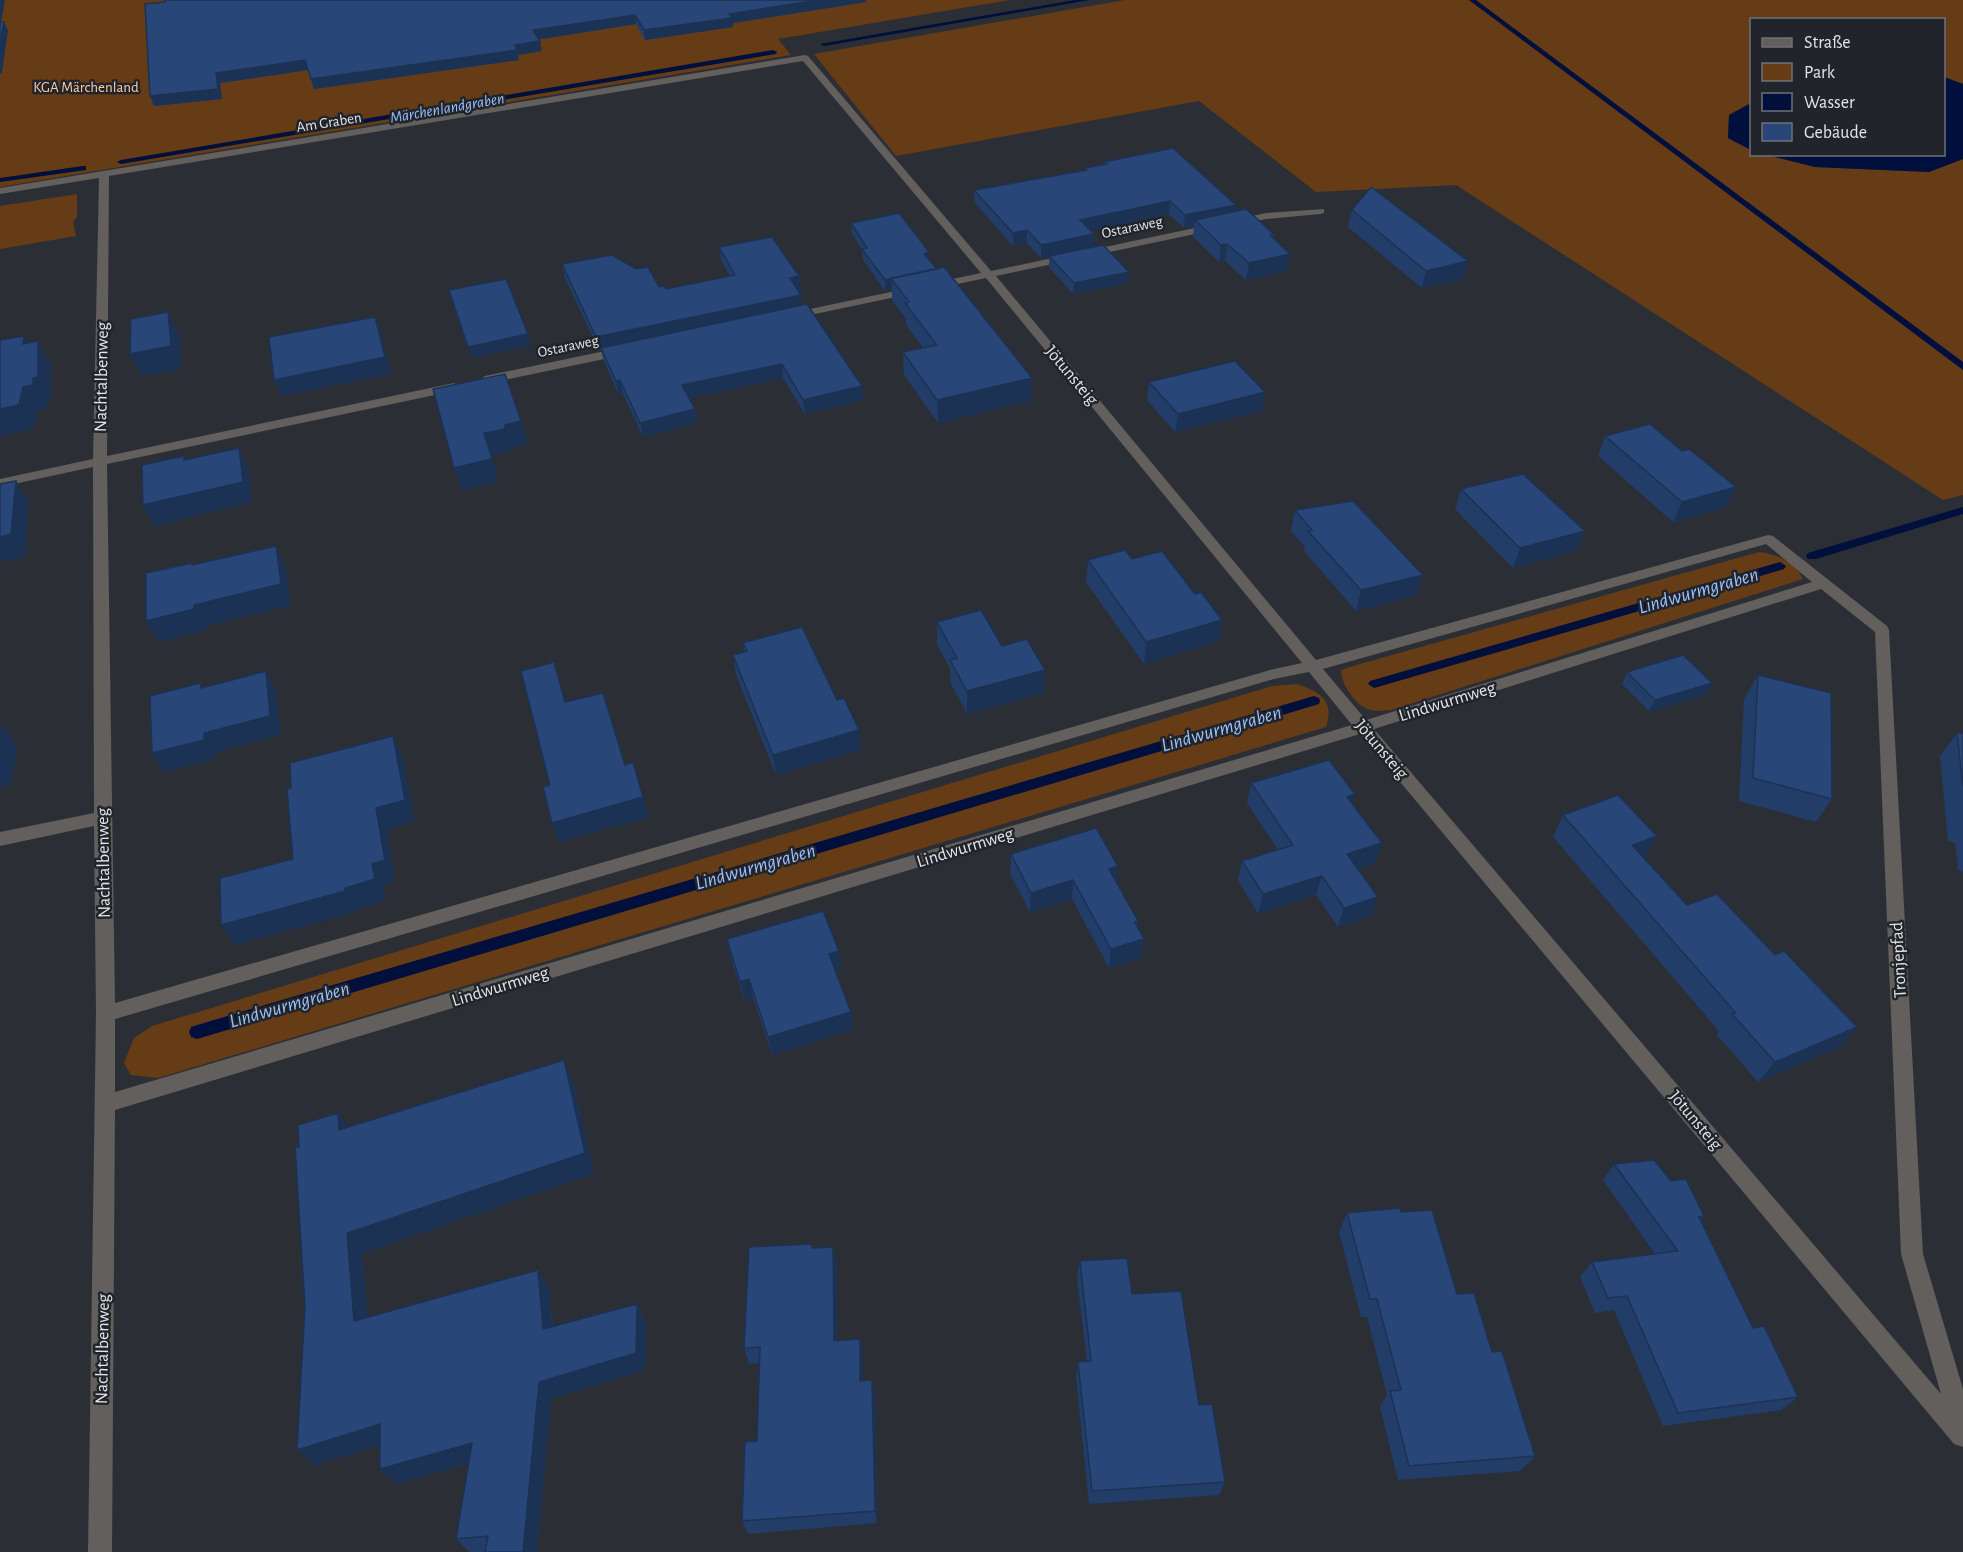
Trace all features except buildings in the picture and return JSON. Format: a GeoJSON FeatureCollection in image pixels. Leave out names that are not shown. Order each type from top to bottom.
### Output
{"type":"FeatureCollection","features":[{"type":"Feature","properties":{"kind":"street","name":"Am Graben"},"geometry":{"type":"LineString","coordinates":[[0,191],[805,58]]}},
{"type":"Feature","properties":{"kind":"street","name":"Jötunsteig"},"geometry":{"type":"LineString","coordinates":[[805,58],[988,274],[1363,727],[1963,1437]]}},
{"type":"Feature","properties":{"kind":"street","name":"Nachtalbenweg"},"geometry":{"type":"LineString","coordinates":[[100,1552],[106,1014],[102,818],[100,461],[104,175]]}},
{"type":"Feature","properties":{"kind":"street","name":"Ostaraweg"},"geometry":{"type":"LineString","coordinates":[[780,318],[1266,216],[1320,211]]}},
{"type":"Feature","properties":{"kind":"street","name":"Ostaraweg"},"geometry":{"type":"LineString","coordinates":[[0,483],[641,347]]}},
{"type":"Feature","properties":{"kind":"street","name":"Tronjepfad"},"geometry":{"type":"LineString","coordinates":[[1314,666],[1768,539],[1882,630],[1912,1254],[1963,1428]]}},
{"type":"Feature","properties":{"kind":"street","name":"Lindwurmweg"},"geometry":{"type":"LineString","coordinates":[[105,1104],[1363,727],[1824,583]]}},
{"type":"Feature","properties":{"kind":"street"},"geometry":{"type":"LineString","coordinates":[[106,1014],[1274,674],[1314,666]]}},
{"type":"Feature","properties":{"kind":"street"},"geometry":{"type":"LineString","coordinates":[[0,839],[102,818]]}},
{"type":"Feature","properties":{"kind":"green space","name":"KGA Märchenland"},"geometry":{"type":"Polygon","coordinates":[[[0,0],[1010,0],[778,39],[791,55],[0,187],[0,0]]]}},
{"type":"Feature","properties":{"kind":"green space"},"geometry":{"type":"Polygon","coordinates":[[[1125,0],[1963,0],[1963,84],[1945,77],[1945,18],[1750,18],[1750,104],[1729,115],[1728,138],[1750,149],[1750,156],[1771,156],[1815,167],[1929,172],[1963,159],[1963,495],[1943,500],[1456,185],[1316,192],[1199,101],[896,156],[814,54],[1125,0]]]}},
{"type":"Feature","properties":{"kind":"green space"},"geometry":{"type":"Polygon","coordinates":[[[77,194],[77,217],[73,222],[76,236],[0,249],[0,206],[77,194]]]}},
{"type":"Feature","properties":{"kind":"green space"},"geometry":{"type":"Polygon","coordinates":[[[1759,552],[1785,560],[1800,573],[1803,579],[1391,710],[1373,711],[1365,708],[1350,694],[1342,676],[1341,670],[1360,664],[1759,552]]]}},
{"type":"Feature","properties":{"kind":"green space"},"geometry":{"type":"Polygon","coordinates":[[[1297,684],[1324,698],[1328,710],[1326,727],[158,1078],[131,1075],[124,1063],[134,1038],[152,1026],[1272,686],[1297,684]]]}},
{"type":"Feature","properties":{"kind":"water"},"geometry":{"type":"Polygon","coordinates":[[[1945,77],[1963,84],[1963,159],[1929,172],[1815,167],[1771,156],[1945,156],[1945,77]]]}},
{"type":"Feature","properties":{"kind":"water"},"geometry":{"type":"Polygon","coordinates":[[[1750,104],[1750,149],[1728,138],[1729,115],[1750,104]]]}},
{"type":"Feature","properties":{"kind":"waterway","name":"Märchenlandgraben"},"geometry":{"type":"LineString","coordinates":[[824,44],[1087,0]]}},
{"type":"Feature","properties":{"kind":"waterway"},"geometry":{"type":"LineString","coordinates":[[1472,0],[1963,367]]}},
{"type":"Feature","properties":{"kind":"waterway","name":"Märchenlandgraben"},"geometry":{"type":"LineString","coordinates":[[121,162],[773,52]]}},
{"type":"Feature","properties":{"kind":"waterway","name":"Märchenlandgraben"},"geometry":{"type":"LineString","coordinates":[[0,180],[83,168]]}},
{"type":"Feature","properties":{"kind":"waterway","name":"Lindwurmgraben"},"geometry":{"type":"LineString","coordinates":[[1812,556],[1963,510]]}},
{"type":"Feature","properties":{"kind":"waterway","name":"Lindwurmgraben"},"geometry":{"type":"LineString","coordinates":[[1374,684],[1780,566]]}},
{"type":"Feature","properties":{"kind":"waterway","name":"Lindwurmgraben"},"geometry":{"type":"LineString","coordinates":[[197,1032],[1314,701]]}}]}
